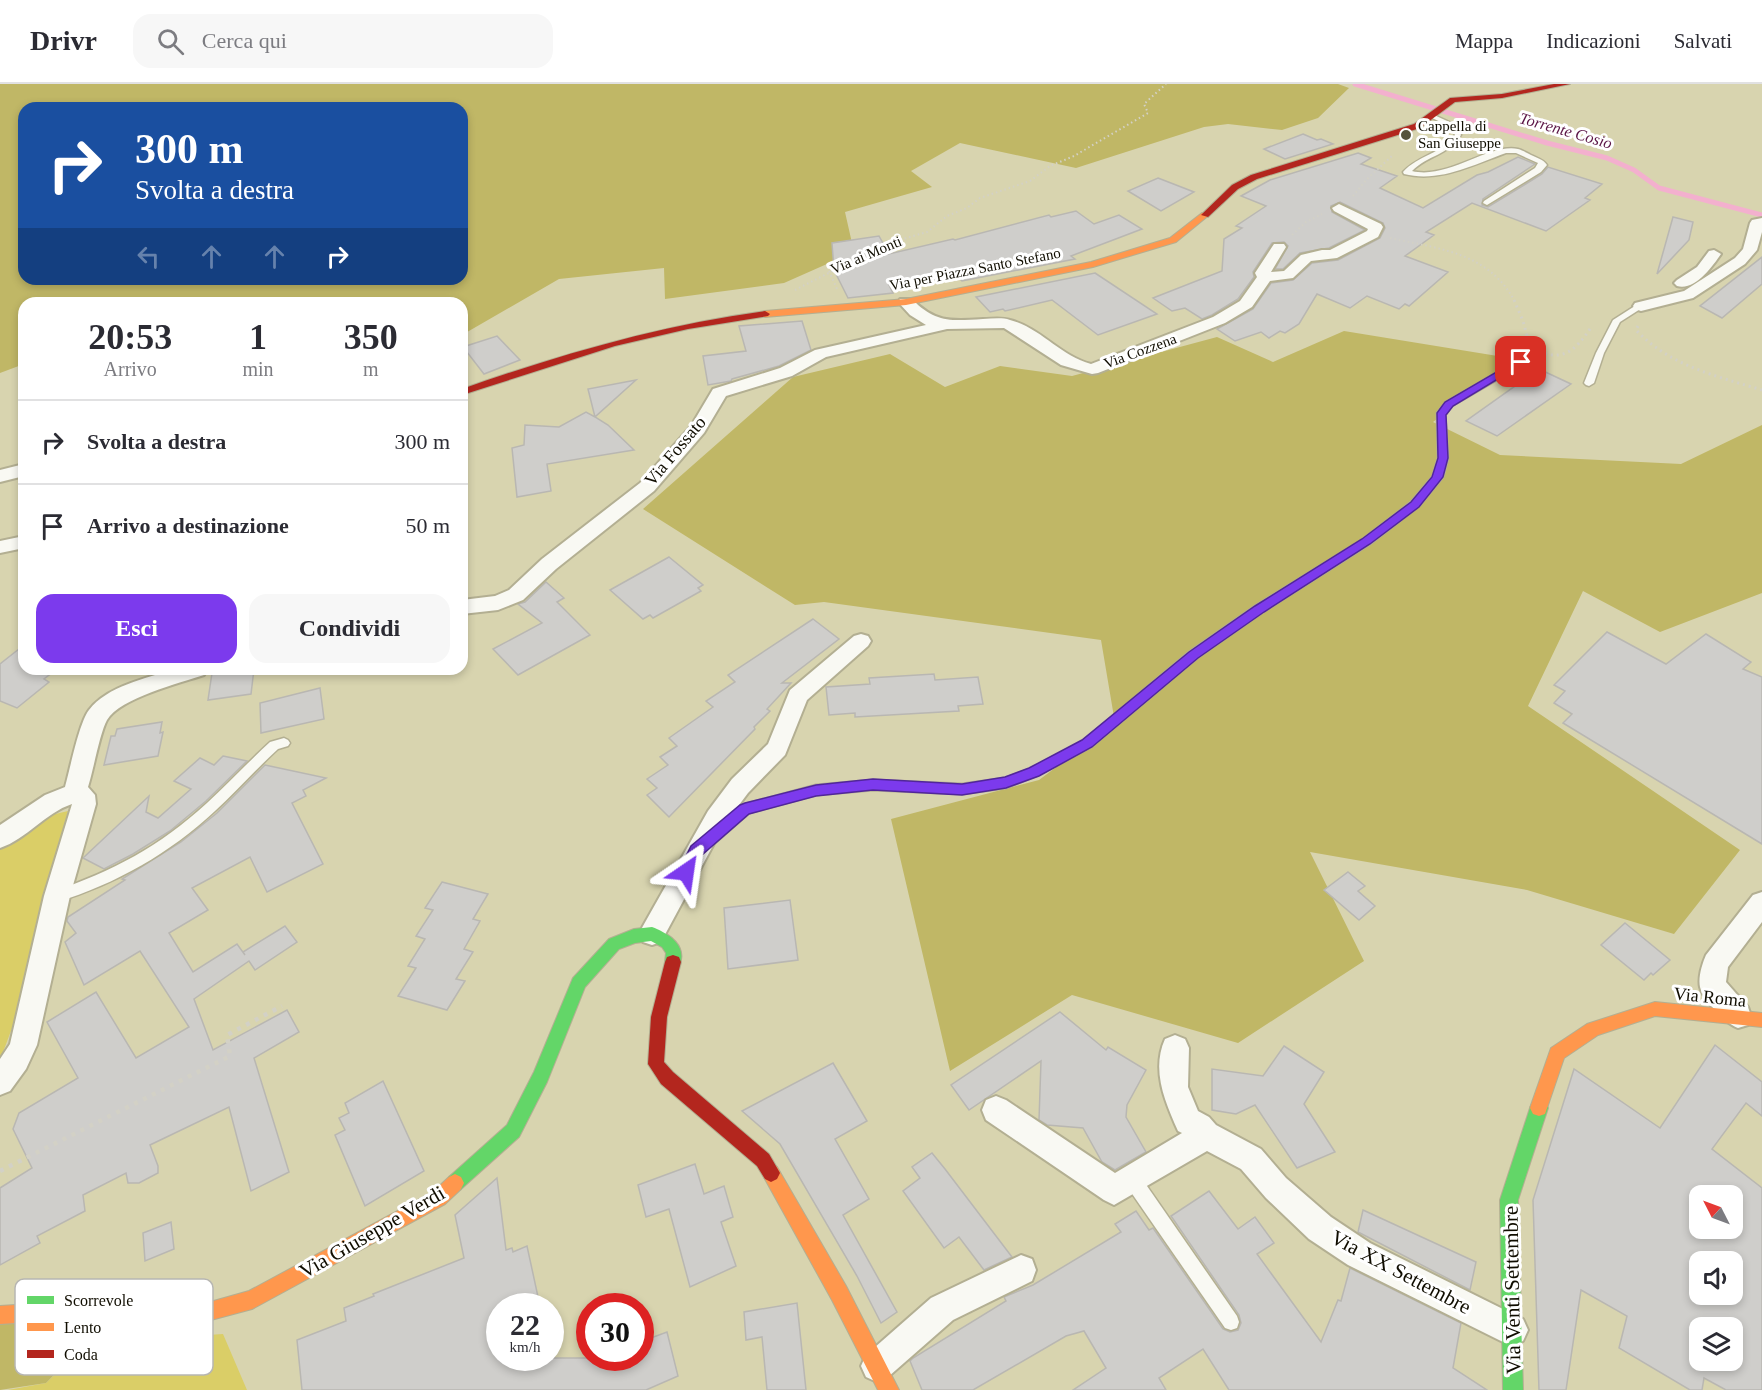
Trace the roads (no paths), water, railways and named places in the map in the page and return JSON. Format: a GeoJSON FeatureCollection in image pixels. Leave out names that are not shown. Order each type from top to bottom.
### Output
{"type":"FeatureCollection","features":[{"type":"Feature","properties":{"kind":"street","name":"Via per Piazza Santo Stefano"},"geometry":{"type":"LineString","coordinates":[[468,390],[540,364],[612,343],[727,318],[906,302],[1092,264],[1173,240],[1190,229],[1235,187],[1254,177],[1417,126],[1453,100],[1486,98],[1548,89],[1566,84]]}},
{"type":"Feature","properties":{"kind":"street"},"geometry":{"type":"LineString","coordinates":[[1265,277],[1288,275],[1306,258],[1322,254],[1332,255],[1373,234],[1376,227],[1340,208]]}},
{"type":"Feature","properties":{"kind":"street"},"geometry":{"type":"LineString","coordinates":[[1644,305],[1688,295],[1740,261],[1750,250],[1757,223],[1762,222]]}},
{"type":"Feature","properties":{"kind":"street","name":"Via Cozzena"},"geometry":{"type":"LineString","coordinates":[[906,302],[918,316],[942,326],[1009,324],[1061,360],[1074,366],[1092,369],[1219,320],[1246,304],[1265,277],[1263,273],[1279,247]]}},
{"type":"Feature","properties":{"kind":"street"},"geometry":{"type":"LineString","coordinates":[[1664,299],[1658,292],[1675,287],[1702,270],[1713,254]]}},
{"type":"Feature","properties":{"kind":"street","name":"Via Fossato"},"geometry":{"type":"LineString","coordinates":[[468,606],[498,603],[516,595],[549,564],[647,487],[698,429],[719,393],[786,372],[821,353],[942,326]]}},
{"type":"Feature","properties":{"kind":"street"},"geometry":{"type":"LineString","coordinates":[[0,476],[18,472]]}},
{"type":"Feature","properties":{"kind":"street"},"geometry":{"type":"LineString","coordinates":[[0,547],[18,543]]}},
{"type":"Feature","properties":{"kind":"street"},"geometry":{"type":"LineString","coordinates":[[861,641],[798,696],[777,749],[740,786],[716,818],[652,934],[667,942],[674,952],[672,971],[659,1017],[656,1064],[667,1078],[763,1160],[883,1378],[942,1310],[1021,1270]]}},
{"type":"Feature","properties":{"kind":"street"},"geometry":{"type":"LineString","coordinates":[[75,793],[97,716],[110,703],[132,692],[179,675]]}},
{"type":"Feature","properties":{"kind":"street"},"geometry":{"type":"LineString","coordinates":[[0,838],[53,801],[75,793],[83,795],[84,804],[57,896],[22,1045],[16,1060],[0,1082]]}},
{"type":"Feature","properties":{"kind":"street"},"geometry":{"type":"LineString","coordinates":[[1750,1018],[1713,986],[1715,963],[1762,903]]}},
{"type":"Feature","properties":{"kind":"street","name":"Via Giuseppe Verdi"},"geometry":{"type":"LineString","coordinates":[[213,1310],[252,1300],[439,1198],[513,1131],[541,1076],[579,983],[614,944],[634,936],[652,934]]}},
{"type":"Feature","properties":{"kind":"street","name":"Via Roma"},"geometry":{"type":"LineString","coordinates":[[1655,1009],[1750,1018]]}},
{"type":"Feature","properties":{"kind":"street","name":"Via Venti Settembre"},"geometry":{"type":"LineString","coordinates":[[1513,1390],[1509,1200],[1557,1053],[1593,1029],[1655,1009]]}},
{"type":"Feature","properties":{"kind":"street","name":"Via XX Settembre"},"geometry":{"type":"LineString","coordinates":[[1175,1048],[1174,1087],[1188,1121],[1199,1127],[1206,1135],[1251,1159],[1276,1188],[1320,1228],[1359,1254],[1512,1330]]}},
{"type":"Feature","properties":{"kind":"street"},"geometry":{"type":"LineString","coordinates":[[996,1110],[1114,1190],[1206,1135]]}},
{"type":"Feature","properties":{"kind":"street","name":"Via Giuseppe Verdi"},"geometry":{"type":"LineString","coordinates":[[0,1315],[15,1314]]}},
{"type":"Feature","properties":{"kind":"lane"},"geometry":{"type":"LineString","coordinates":[[1432,116],[1454,126],[1458,135],[1446,150],[1411,167],[1407,172],[1416,176],[1433,174],[1505,151],[1517,151],[1543,165],[1487,203]]}},
{"type":"Feature","properties":{"kind":"lane"},"geometry":{"type":"LineString","coordinates":[[1589,383],[1600,352],[1617,320],[1644,305]]}},
{"type":"Feature","properties":{"kind":"lane"},"geometry":{"type":"LineString","coordinates":[[696,851],[745,809],[816,790],[861,786],[962,789],[1006,783],[1034,772],[1087,744],[1194,655],[1259,609],[1366,542],[1415,504],[1438,477],[1443,458],[1440,415],[1449,404],[1521,362]]}},
{"type":"Feature","properties":{"kind":"lane"},"geometry":{"type":"LineString","coordinates":[[57,896],[75,892],[153,853],[211,807],[274,745],[284,743]]}},
{"type":"Feature","properties":{"kind":"lane"},"geometry":{"type":"LineString","coordinates":[[1132,1179],[1231,1322]]}},
{"type":"Feature","properties":{"kind":"waterway","name":"Torrente Cosio"},"geometry":{"type":"LineString","coordinates":[[1355,84],[1547,143],[1607,158],[1634,170],[1659,188],[1762,215]]}},
{"type":"Feature","properties":{"kind":"place","name":"Cappella di San Giuseppe"},"geometry":{"type":"Point","coordinates":[1406,135]}}]}
